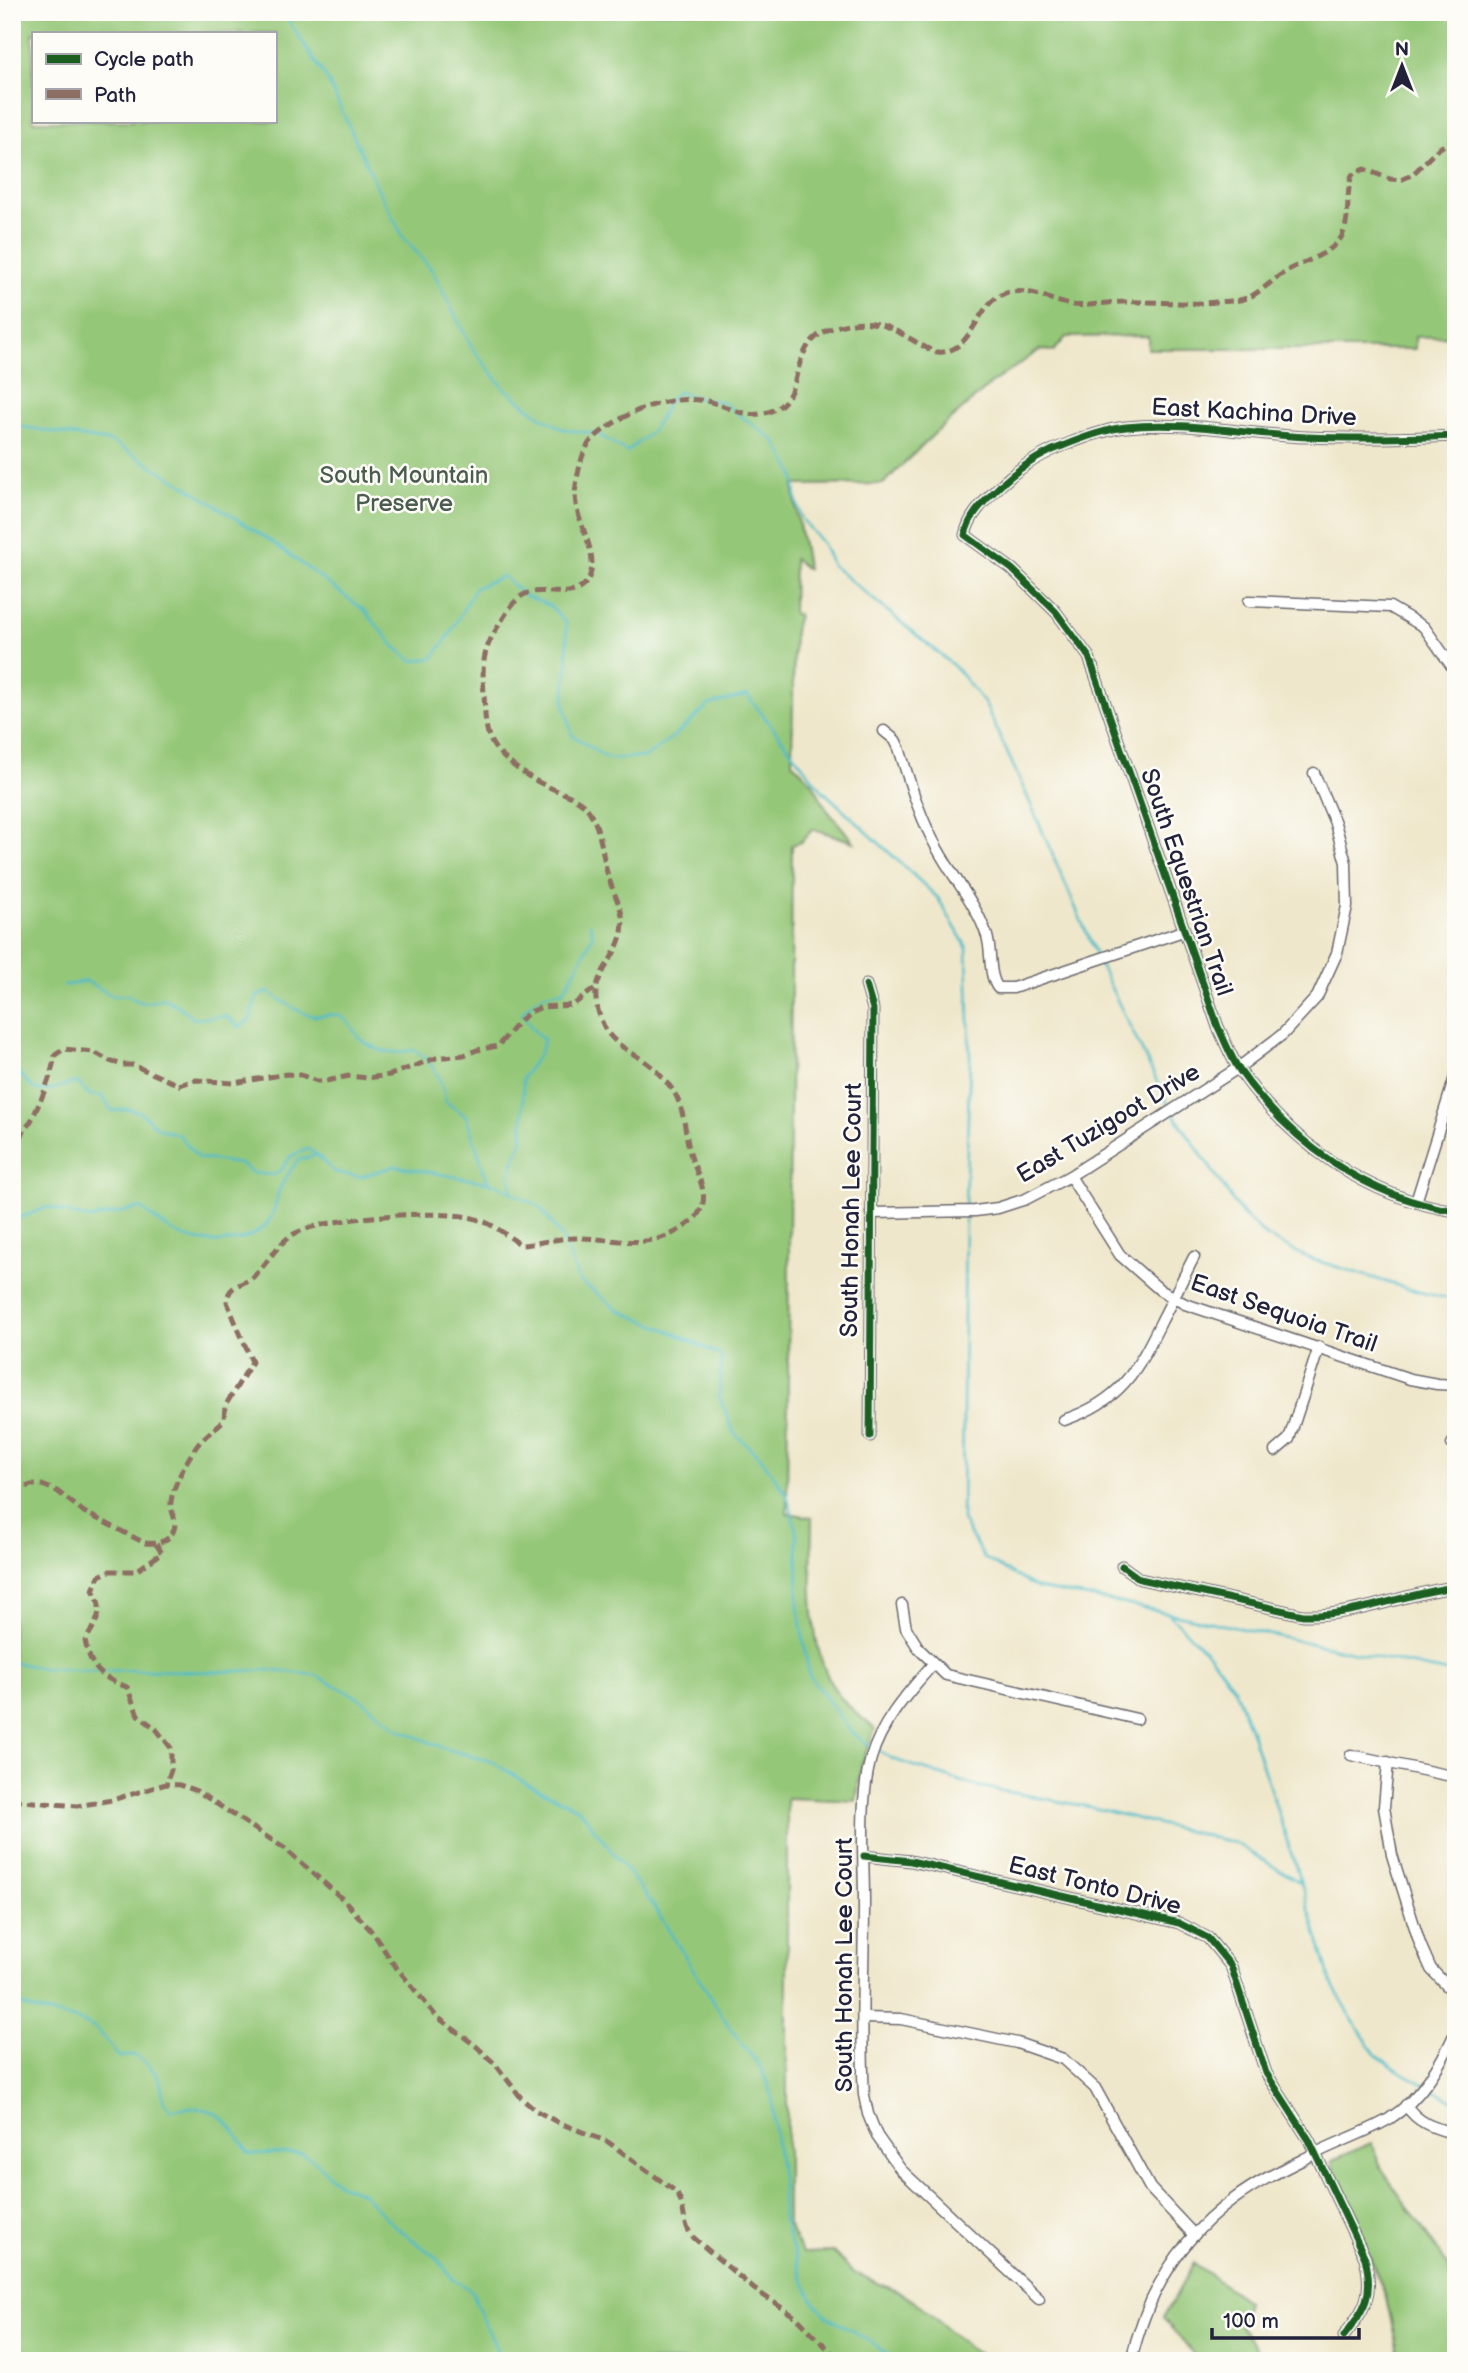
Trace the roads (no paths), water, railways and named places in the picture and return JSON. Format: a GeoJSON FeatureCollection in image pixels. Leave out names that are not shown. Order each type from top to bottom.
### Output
{"type":"FeatureCollection","features":[{"type":"Feature","properties":{"kind":"street","name":"East Kachina Drive"},"geometry":{"type":"LineString","coordinates":[[965,535],[969,520],[991,496],[1010,477],[1034,460],[1055,448],[1124,427],[1164,425],[1304,437],[1456,436]]}},
{"type":"Feature","properties":{"kind":"street","name":"South Equestrian Trail"},"geometry":{"type":"LineString","coordinates":[[965,535],[1012,569],[1056,612],[1089,657],[1183,931],[1218,1027],[1238,1068],[1270,1110],[1304,1142],[1334,1165],[1389,1194],[1456,1211]]}},
{"type":"Feature","properties":{"kind":"street"},"geometry":{"type":"LineString","coordinates":[[1250,601],[1348,603],[1390,607],[1424,627],[1456,671]]}},
{"type":"Feature","properties":{"kind":"street"},"geometry":{"type":"LineString","coordinates":[[884,731],[895,740],[899,748],[928,832],[979,917],[988,938],[995,985],[1003,989],[1013,988],[1183,931]]}},
{"type":"Feature","properties":{"kind":"street","name":"East Tuzigoot Drive"},"geometry":{"type":"LineString","coordinates":[[871,1213],[957,1213],[998,1208],[1026,1199],[1070,1176],[1238,1068],[1283,1034],[1317,997],[1337,953],[1348,906],[1346,863],[1335,823],[1314,773]]}},
{"type":"Feature","properties":{"kind":"street","name":"South Honah Lee Court"},"geometry":{"type":"LineString","coordinates":[[866,985],[873,1009],[870,1436]]}},
{"type":"Feature","properties":{"kind":"street"},"geometry":{"type":"LineString","coordinates":[[1416,1202],[1456,1074]]}},
{"type":"Feature","properties":{"kind":"street","name":"East Sequoia Trail"},"geometry":{"type":"LineString","coordinates":[[1070,1176],[1120,1255],[1160,1290],[1185,1304],[1410,1378],[1456,1385]]}},
{"type":"Feature","properties":{"kind":"street"},"geometry":{"type":"LineString","coordinates":[[1064,1420],[1099,1405],[1128,1379],[1143,1360],[1194,1257]]}},
{"type":"Feature","properties":{"kind":"street"},"geometry":{"type":"LineString","coordinates":[[1275,1451],[1289,1438],[1319,1347]]}},
{"type":"Feature","properties":{"kind":"street"},"geometry":{"type":"LineString","coordinates":[[1122,1566],[1140,1579],[1303,1615],[1321,1616],[1356,1610],[1456,1587]]}},
{"type":"Feature","properties":{"kind":"street"},"geometry":{"type":"LineString","coordinates":[[902,1605],[906,1628],[919,1649],[946,1675],[1136,1719]]}},
{"type":"Feature","properties":{"kind":"street","name":"South Honah Lee Court"},"geometry":{"type":"LineString","coordinates":[[933,1664],[907,1693],[885,1725],[871,1758],[865,1792],[864,2095],[877,2136],[901,2170],[1038,2300]]}},
{"type":"Feature","properties":{"kind":"street"},"geometry":{"type":"LineString","coordinates":[[1351,1755],[1456,1777]]}},
{"type":"Feature","properties":{"kind":"street"},"geometry":{"type":"LineString","coordinates":[[1388,1762],[1384,1807],[1392,1855],[1420,1944],[1431,1969],[1456,1992]]}},
{"type":"Feature","properties":{"kind":"street","name":"East Tonto Drive"},"geometry":{"type":"LineString","coordinates":[[864,1856],[911,1861],[1167,1920],[1208,1938],[1231,1966],[1266,2073],[1297,2119],[1365,2258],[1370,2277],[1367,2303],[1345,2336]]}},
{"type":"Feature","properties":{"kind":"street"},"geometry":{"type":"LineString","coordinates":[[864,2018],[914,2022],[1017,2043],[1063,2059],[1095,2088],[1150,2188],[1194,2235]]}},
{"type":"Feature","properties":{"kind":"street"},"geometry":{"type":"LineString","coordinates":[[1131,2361],[1138,2331],[1160,2282],[1181,2248],[1234,2198],[1315,2154],[1390,2118],[1417,2095],[1434,2073],[1456,2031]]}},
{"type":"Feature","properties":{"kind":"street"},"geometry":{"type":"LineString","coordinates":[[1406,2105],[1414,2117],[1430,2127],[1456,2134]]}},
{"type":"Feature","properties":{"kind":"waterway"},"geometry":{"type":"LineString","coordinates":[[283,12],[328,81],[403,237],[432,270],[472,348],[504,388],[543,418],[563,429],[598,434],[627,452],[653,430],[668,402],[678,392],[708,401],[721,401],[776,442],[794,474],[796,499],[802,519],[823,544],[832,565],[955,667],[985,704],[1097,957]]}},
{"type":"Feature","properties":{"kind":"waterway"},"geometry":{"type":"LineString","coordinates":[[12,425],[112,442],[272,542],[364,610],[395,647],[413,661],[433,658],[450,634],[475,588],[503,576],[524,595],[550,606],[566,623],[568,660],[564,702],[572,735],[608,759],[646,757],[709,705],[747,695],[822,790],[938,898],[967,948],[970,1058],[965,1208]]}},
{"type":"Feature","properties":{"kind":"waterway"},"geometry":{"type":"LineString","coordinates":[[512,1192],[510,1175],[523,1140],[523,1077],[540,1053],[544,1040],[522,1013],[540,997],[563,991],[593,936],[590,924]]}},
{"type":"Feature","properties":{"kind":"waterway"},"geometry":{"type":"LineString","coordinates":[[1099,963],[1170,1108]]}},
{"type":"Feature","properties":{"kind":"waterway"},"geometry":{"type":"LineString","coordinates":[[64,986],[86,981],[113,996],[128,995],[137,1001],[145,1002],[163,998],[194,1019],[226,1016],[239,1027],[250,1020],[257,996],[268,992],[304,1013],[342,1017],[359,1037],[378,1049],[392,1052],[414,1050],[421,1054],[436,1072],[446,1102],[466,1116],[488,1182]]}},
{"type":"Feature","properties":{"kind":"waterway"},"geometry":{"type":"LineString","coordinates":[[12,1064],[33,1088],[45,1091],[77,1082],[90,1095],[102,1096],[112,1111],[128,1109],[140,1112],[158,1128],[179,1135],[198,1158],[240,1164],[253,1173],[274,1175],[291,1156],[308,1149],[316,1154]]}},
{"type":"Feature","properties":{"kind":"waterway"},"geometry":{"type":"LineString","coordinates":[[1173,1113],[1242,1214],[1266,1236],[1308,1258],[1419,1292],[1456,1300]]}},
{"type":"Feature","properties":{"kind":"waterway"},"geometry":{"type":"LineString","coordinates":[[12,1221],[48,1207],[89,1219],[141,1208],[164,1226],[183,1236],[210,1242],[238,1240],[262,1228],[270,1219],[280,1188],[298,1160],[317,1155],[335,1172],[360,1177],[395,1166],[496,1184],[540,1207],[563,1239],[579,1280],[620,1311],[722,1356],[719,1396],[734,1433],[762,1459],[787,1495],[797,1535],[798,1606],[809,1675],[852,1733],[871,1746]]}},
{"type":"Feature","properties":{"kind":"waterway"},"geometry":{"type":"LineString","coordinates":[[965,1215],[962,1520],[984,1558],[1037,1588],[1106,1600],[1456,1674]]}},
{"type":"Feature","properties":{"kind":"waterway"},"geometry":{"type":"LineString","coordinates":[[1169,1614],[1211,1657],[1234,1688],[1251,1731],[1331,1982],[1352,2019],[1376,2055],[1404,2074],[1456,2102]]}},
{"type":"Feature","properties":{"kind":"waterway"},"geometry":{"type":"LineString","coordinates":[[12,1662],[41,1668],[90,1671],[266,1670],[315,1675],[358,1697],[398,1729],[446,1749],[493,1762],[529,1785],[579,1809],[651,1902],[730,2028],[761,2068],[772,2095],[783,2219],[802,2277],[814,2302],[828,2317],[873,2343],[895,2361]]}},
{"type":"Feature","properties":{"kind":"waterway"},"geometry":{"type":"LineString","coordinates":[[877,1749],[892,1759],[976,1786],[1090,1807],[1235,1843],[1301,1883]]}},
{"type":"Feature","properties":{"kind":"waterway"},"geometry":{"type":"LineString","coordinates":[[12,1999],[31,2009],[74,2019],[94,2028],[119,2057],[135,2055],[151,2068],[161,2084],[164,2102],[171,2110],[199,2108],[219,2116],[227,2122],[249,2154],[302,2153],[319,2164],[331,2178],[362,2193],[393,2225],[437,2258],[453,2279],[473,2292],[501,2361]]}},
{"type":"Feature","properties":{"kind":"park label","name":"South Mountain Preserve"},"geometry":{"type":"Point","coordinates":[404,489]}}]}
